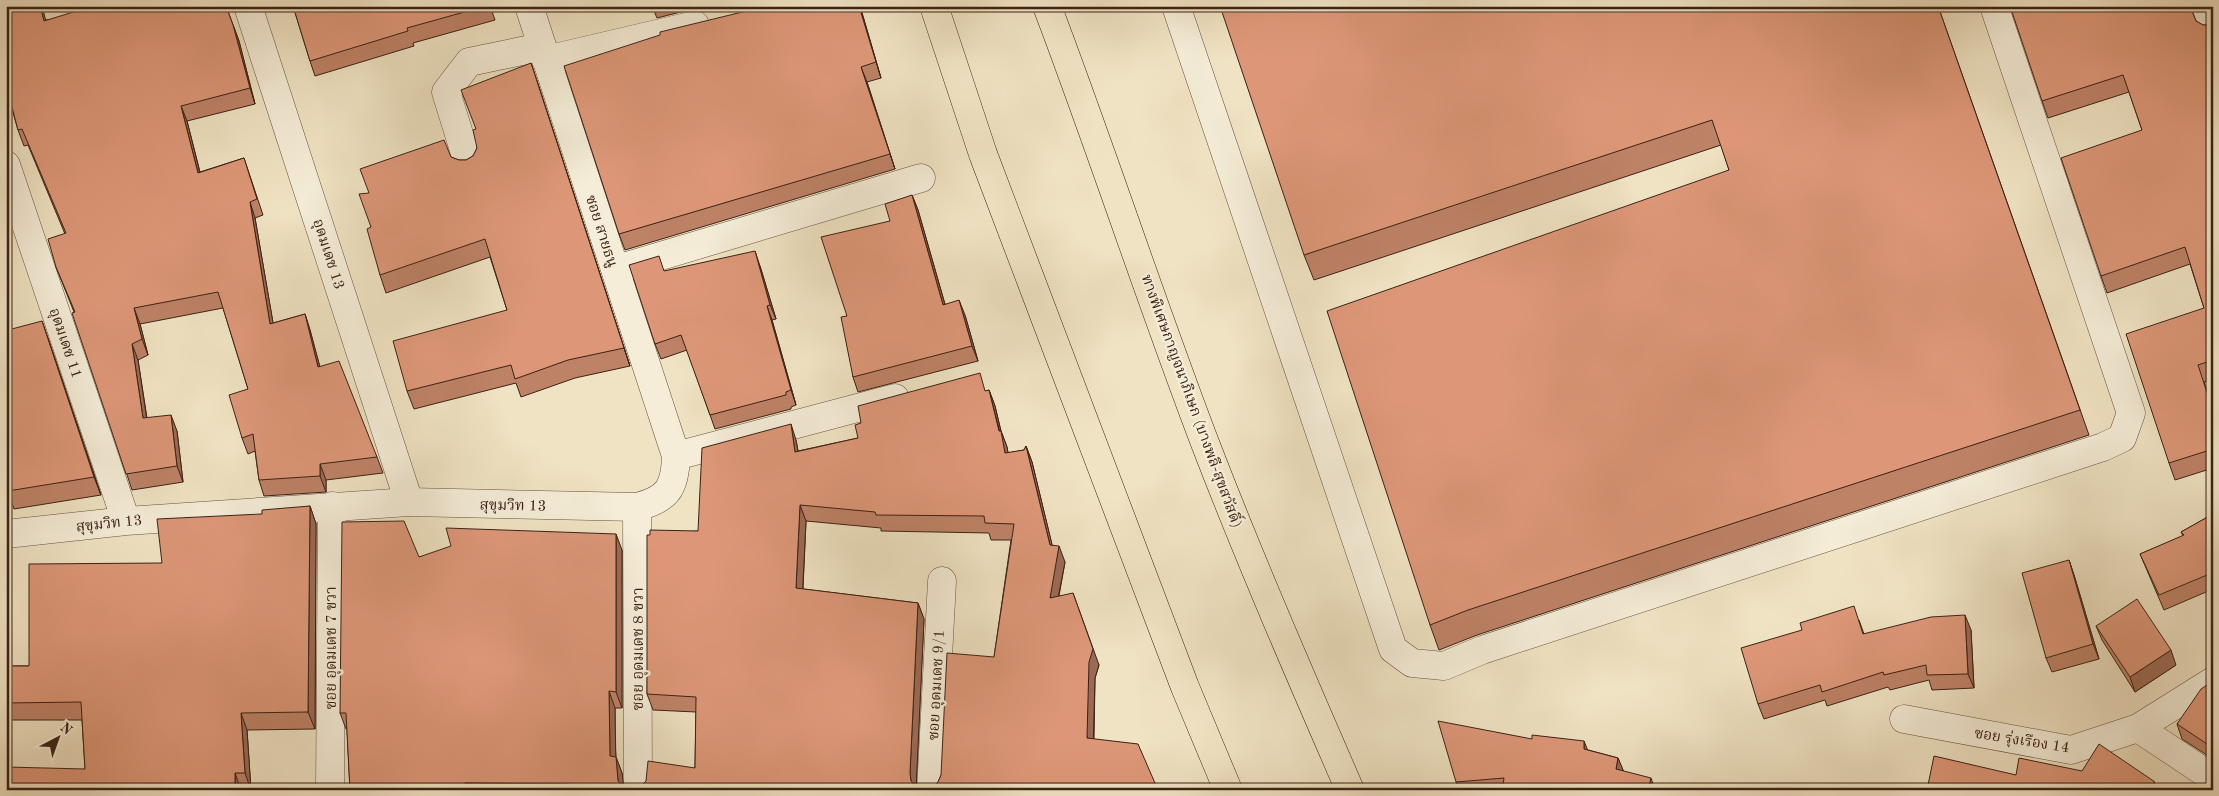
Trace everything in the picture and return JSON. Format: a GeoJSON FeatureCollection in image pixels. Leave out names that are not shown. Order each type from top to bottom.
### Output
{"type":"FeatureCollection","features":[{"type":"Feature","properties":{"kind":"highway"},"geometry":{"type":"LineString","coordinates":[[934,6],[983,154],[1185,687],[1228,790]]}},
{"type":"Feature","properties":{"kind":"highway","name":"ทางพิเศษกาญจนาภิเษก (บางพลี-สุขสวัสดิ์)"},"geometry":{"type":"LineString","coordinates":[[1047,6],[1088,114],[1205,443],[1287,646],[1350,790]]}},
{"type":"Feature","properties":{"kind":"street","name":"อุดมเดช 13"},"geometry":{"type":"LineString","coordinates":[[248,6],[409,502]]}},
{"type":"Feature","properties":{"kind":"street","name":"ซอย สายธนู"},"geometry":{"type":"LineString","coordinates":[[529,6],[676,456]]}},
{"type":"Feature","properties":{"kind":"street"},"geometry":{"type":"LineString","coordinates":[[1176,6],[1393,649],[1412,663],[1444,666],[1482,650],[2103,447],[2122,438],[2131,413],[1994,6]]}},
{"type":"Feature","properties":{"kind":"street"},"geometry":{"type":"LineString","coordinates":[[2206,6],[2213,27]]}},
{"type":"Feature","properties":{"kind":"street"},"geometry":{"type":"LineString","coordinates":[[468,163],[446,92],[469,62],[544,54],[716,20]]}},
{"type":"Feature","properties":{"kind":"street","name":"อุดมเดช 11"},"geometry":{"type":"LineString","coordinates":[[6,165],[126,520]]}},
{"type":"Feature","properties":{"kind":"street"},"geometry":{"type":"LineString","coordinates":[[615,269],[921,178]]}},
{"type":"Feature","properties":{"kind":"street"},"geometry":{"type":"LineString","coordinates":[[676,456],[921,391]]}},
{"type":"Feature","properties":{"kind":"street","name":"สุขุมวิท 13"},"geometry":{"type":"LineString","coordinates":[[6,534],[126,520],[409,502],[637,507],[654,502],[666,492],[675,479],[676,456]]}},
{"type":"Feature","properties":{"kind":"street","name":"ซอย อุดมเดช 7 ขวา"},"geometry":{"type":"LineString","coordinates":[[330,790],[332,506]]}},
{"type":"Feature","properties":{"kind":"street","name":"ซอย อุดมเดช 8 ขวา"},"geometry":{"type":"LineString","coordinates":[[637,507],[638,790]]}},
{"type":"Feature","properties":{"kind":"street","name":"ซอย อุดมเดช 9/1"},"geometry":{"type":"LineString","coordinates":[[930,790],[942,581]]}},
{"type":"Feature","properties":{"kind":"street","name":"ซอย รุ่งเรือง 14"},"geometry":{"type":"LineString","coordinates":[[1904,719],[2071,750],[2138,728],[2213,681]]}},
{"type":"Feature","properties":{"kind":"street"},"geometry":{"type":"LineString","coordinates":[[2138,728],[2213,778]]}},
{"type":"Feature","properties":{"kind":"building"},"geometry":{"type":"Polygon","coordinates":[[[6,6],[40,6],[44,21],[93,6],[226,6],[250,88],[181,106],[198,173],[244,158],[257,199],[250,202],[270,324],[305,314],[318,367],[339,361],[377,457],[320,464],[320,476],[259,480],[253,434],[242,438],[229,395],[248,389],[218,292],[134,308],[142,339],[132,344],[143,418],[171,415],[177,466],[126,474],[72,313],[75,312],[56,267],[48,239],[66,233],[22,129],[18,130],[8,92],[6,93],[6,6]]]}},
{"type":"Feature","properties":{"kind":"building"},"geometry":{"type":"Polygon","coordinates":[[[293,6],[486,6],[407,28],[408,31],[310,61],[293,6]]]}},
{"type":"Feature","properties":{"kind":"building"},"geometry":{"type":"Polygon","coordinates":[[[767,6],[859,6],[876,62],[861,67],[890,154],[619,234],[564,66],[660,35],[660,32],[767,6]]]}},
{"type":"Feature","properties":{"kind":"building"},"geometry":{"type":"Polygon","coordinates":[[[1220,6],[1938,6],[2080,410],[1468,610],[1430,625],[1327,311],[1729,170],[1712,120],[1304,255],[1220,6]]]}},
{"type":"Feature","properties":{"kind":"building"},"geometry":{"type":"Polygon","coordinates":[[[2010,6],[2190,6],[2196,21],[2203,25],[2213,24],[2213,360],[2198,365],[2213,411],[2213,449],[2169,463],[2126,334],[2204,308],[2185,247],[2101,276],[2061,158],[2142,130],[2123,75],[2042,101],[2010,6]]]}},
{"type":"Feature","properties":{"kind":"building"},"geometry":{"type":"Polygon","coordinates":[[[531,63],[624,348],[568,360],[515,379],[511,365],[407,391],[393,341],[507,310],[485,239],[380,275],[367,229],[371,227],[359,194],[369,193],[360,169],[444,140],[451,157],[466,160],[473,156],[477,148],[473,130],[476,129],[461,90],[531,63]]]}},
{"type":"Feature","properties":{"kind":"building"},"geometry":{"type":"Polygon","coordinates":[[[912,195],[943,305],[959,300],[972,346],[853,377],[841,317],[847,316],[821,237],[890,221],[885,204],[912,195]]]}},
{"type":"Feature","properties":{"kind":"building"},"geometry":{"type":"Polygon","coordinates":[[[755,251],[770,305],[767,306],[791,390],[786,392],[786,395],[710,415],[681,335],[655,344],[629,265],[659,256],[664,271],[755,251]]]}},
{"type":"Feature","properties":{"kind":"building"},"geometry":{"type":"Polygon","coordinates":[[[42,321],[94,477],[8,491],[6,485],[6,325],[8,330],[42,321]]]}},
{"type":"Feature","properties":{"kind":"building"},"geometry":{"type":"Polygon","coordinates":[[[980,373],[985,391],[989,390],[999,431],[1001,431],[1005,453],[1024,450],[1026,446],[1050,545],[1059,546],[1050,598],[1073,593],[1093,649],[1089,662],[1087,738],[1138,744],[1158,790],[569,790],[569,784],[465,783],[465,790],[350,790],[346,713],[340,713],[342,522],[404,521],[419,557],[451,546],[446,528],[616,534],[616,692],[609,691],[610,756],[616,757],[618,781],[625,788],[633,789],[640,787],[646,781],[648,761],[695,768],[696,697],[647,694],[647,535],[650,535],[650,530],[698,531],[702,448],[791,424],[795,452],[858,438],[855,425],[861,423],[858,406],[980,373]],[[800,505],[796,588],[918,603],[910,773],[911,781],[917,787],[925,789],[933,787],[941,775],[947,653],[994,657],[1014,524],[985,523],[984,516],[876,515],[875,512],[800,505]]]}},
{"type":"Feature","properties":{"kind":"building"},"geometry":{"type":"Polygon","coordinates":[[[310,506],[308,712],[241,713],[245,773],[235,773],[235,790],[6,790],[6,767],[85,769],[81,702],[6,703],[6,666],[29,666],[29,564],[162,563],[157,519],[262,514],[262,510],[310,506]]]}},
{"type":"Feature","properties":{"kind":"building"},"geometry":{"type":"Polygon","coordinates":[[[2213,514],[2213,583],[2207,575],[2159,595],[2140,554],[2184,535],[2181,532],[2213,514]]]}},
{"type":"Feature","properties":{"kind":"building"},"geometry":{"type":"Polygon","coordinates":[[[2069,560],[2093,644],[2046,658],[2022,573],[2069,560]]]}},
{"type":"Feature","properties":{"kind":"building"},"geometry":{"type":"Polygon","coordinates":[[[2137,599],[2171,650],[2130,677],[2096,626],[2137,599]]]}},
{"type":"Feature","properties":{"kind":"building"},"geometry":{"type":"Polygon","coordinates":[[[1854,606],[1863,634],[1931,617],[1965,615],[1968,674],[1927,675],[1926,665],[1884,675],[1883,672],[1822,692],[1820,685],[1758,704],[1741,648],[1802,630],[1800,623],[1854,606]]]}},
{"type":"Feature","properties":{"kind":"building"},"geometry":{"type":"Polygon","coordinates":[[[2213,681],[2213,748],[2177,724],[2201,689],[2213,681]]]}},
{"type":"Feature","properties":{"kind":"building"},"geometry":{"type":"Polygon","coordinates":[[[1438,721],[1532,739],[1532,735],[1584,741],[1584,749],[1618,758],[1616,769],[1651,778],[1648,790],[1502,790],[1504,778],[1456,782],[1438,721]]]}},
{"type":"Feature","properties":{"kind":"building"},"geometry":{"type":"Polygon","coordinates":[[[2099,744],[2155,782],[2153,785],[2161,790],[1927,790],[1934,756],[2016,775],[2019,758],[2082,771],[2099,744]]]}},
{"type":"Feature","properties":{"kind":"building"},"geometry":{"type":"Polygon","coordinates":[[[1733,785],[1745,790],[1732,790],[1733,785]]]}}]}
